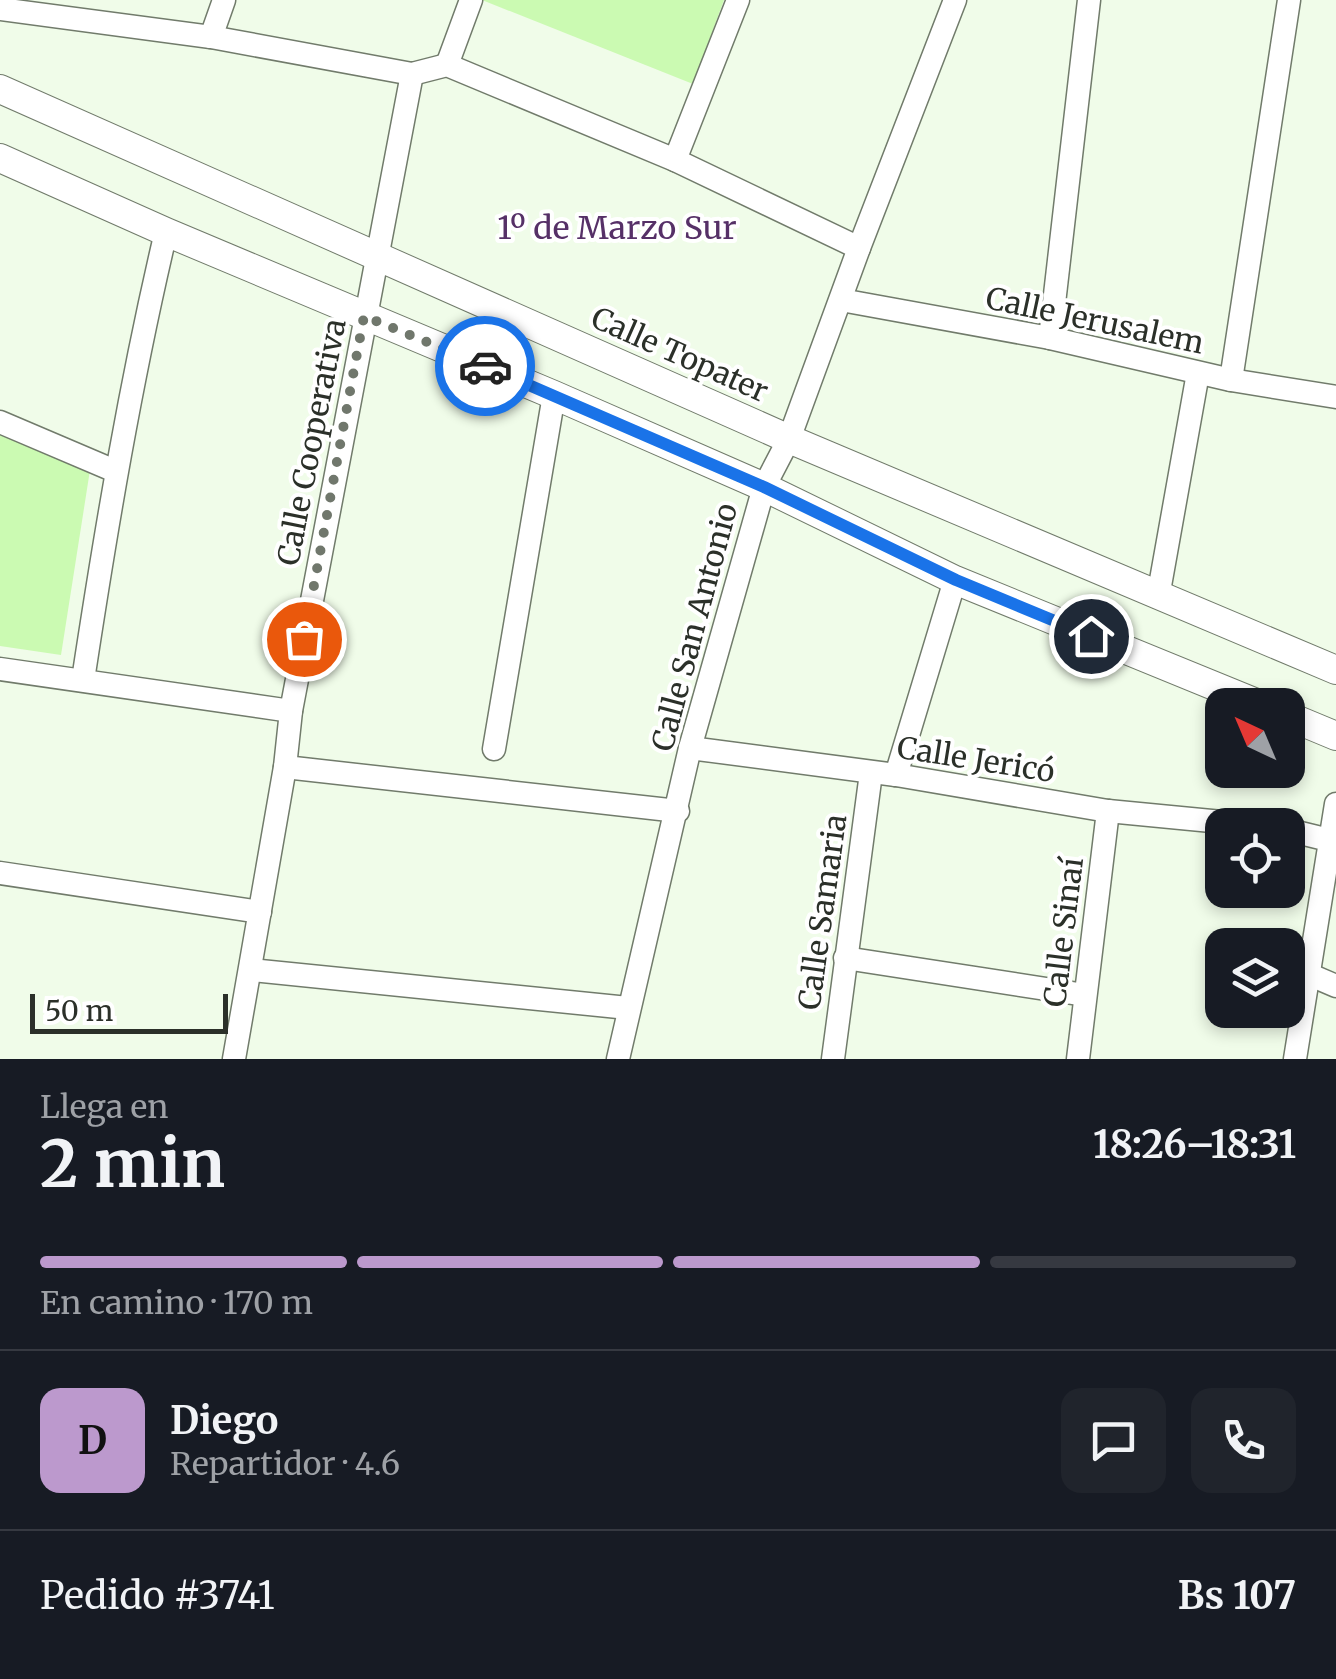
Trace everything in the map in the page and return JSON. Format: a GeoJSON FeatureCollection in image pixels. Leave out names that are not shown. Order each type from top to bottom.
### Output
{"type":"FeatureCollection","features":[{"type":"Feature","properties":{"kind":"street"},"geometry":{"type":"LineString","coordinates":[[211,37],[224,0]]}},
{"type":"Feature","properties":{"kind":"street"},"geometry":{"type":"LineString","coordinates":[[447,65],[470,0]]}},
{"type":"Feature","properties":{"kind":"street"},"geometry":{"type":"LineString","coordinates":[[675,160],[738,0]]}},
{"type":"Feature","properties":{"kind":"street","name":"Calle San Antonio"},"geometry":{"type":"LineString","coordinates":[[618,1059],[690,748],[764,487],[789,439],[858,248],[955,0]]}},
{"type":"Feature","properties":{"kind":"street"},"geometry":{"type":"LineString","coordinates":[[1050,338],[1089,0]]}},
{"type":"Feature","properties":{"kind":"street"},"geometry":{"type":"LineString","coordinates":[[1231,380],[1290,0]]}},
{"type":"Feature","properties":{"kind":"street"},"geometry":{"type":"LineString","coordinates":[[0,10],[211,37],[412,74],[447,65],[675,160],[858,248]]}},
{"type":"Feature","properties":{"kind":"street","name":"Calle Cooperativa"},"geometry":{"type":"LineString","coordinates":[[234,1059],[252,970],[291,711],[412,74]]}},
{"type":"Feature","properties":{"kind":"street","name":"Calle Topater"},"geometry":{"type":"LineString","coordinates":[[0,89],[789,439],[1336,670]]}},
{"type":"Feature","properties":{"kind":"street"},"geometry":{"type":"LineString","coordinates":[[0,158],[166,232],[554,394],[764,487],[956,580],[1220,688]]}},
{"type":"Feature","properties":{"kind":"street"},"geometry":{"type":"LineString","coordinates":[[83,680],[116,471],[166,232]]}},
{"type":"Feature","properties":{"kind":"street","name":"Calle Jerusalem"},"geometry":{"type":"LineString","coordinates":[[840,300],[1050,338],[1231,380],[1336,398]]}},
{"type":"Feature","properties":{"kind":"street"},"geometry":{"type":"LineString","coordinates":[[1158,597],[1198,373]]}},
{"type":"Feature","properties":{"kind":"street"},"geometry":{"type":"LineString","coordinates":[[494,749],[554,394]]}},
{"type":"Feature","properties":{"kind":"street"},"geometry":{"type":"LineString","coordinates":[[0,422],[116,471]]}},
{"type":"Feature","properties":{"kind":"street"},"geometry":{"type":"LineString","coordinates":[[896,775],[956,580]]}},
{"type":"Feature","properties":{"kind":"street"},"geometry":{"type":"LineString","coordinates":[[0,669],[291,711]]}},
{"type":"Feature","properties":{"kind":"street"},"geometry":{"type":"LineString","coordinates":[[1305,723],[1336,736]]}},
{"type":"Feature","properties":{"kind":"street","name":"Calle Jericó"},"geometry":{"type":"LineString","coordinates":[[690,748],[896,775],[1108,812],[1205,821]]}},
{"type":"Feature","properties":{"kind":"street"},"geometry":{"type":"LineString","coordinates":[[285,767],[678,810]]}},
{"type":"Feature","properties":{"kind":"street","name":"Calle Samaria"},"geometry":{"type":"LineString","coordinates":[[833,1059],[871,773]]}},
{"type":"Feature","properties":{"kind":"street"},"geometry":{"type":"LineString","coordinates":[[1295,1059],[1336,804]]}},
{"type":"Feature","properties":{"kind":"street","name":"Calle Sinaí"},"geometry":{"type":"LineString","coordinates":[[1078,1059],[1108,812]]}},
{"type":"Feature","properties":{"kind":"street"},"geometry":{"type":"LineString","coordinates":[[1305,834],[1329,840]]}},
{"type":"Feature","properties":{"kind":"street"},"geometry":{"type":"LineString","coordinates":[[0,873],[260,912]]}},
{"type":"Feature","properties":{"kind":"street"},"geometry":{"type":"LineString","coordinates":[[845,958],[1085,995]]}},
{"type":"Feature","properties":{"kind":"street"},"geometry":{"type":"LineString","coordinates":[[252,970],[628,1008]]}},
{"type":"Feature","properties":{"kind":"street"},"geometry":{"type":"LineString","coordinates":[[1308,974],[1336,986]]}},
{"type":"Feature","properties":{"kind":"green space"},"geometry":{"type":"Polygon","coordinates":[[[482,0],[724,0],[693,84],[482,0]]]}},
{"type":"Feature","properties":{"kind":"green space"},"geometry":{"type":"Polygon","coordinates":[[[0,435],[90,470],[61,655],[0,646],[0,435]]]}},
{"type":"Feature","properties":{"kind":"way so far"},"geometry":{"type":"LineString","coordinates":[[304,639],[364,316],[485,366]]}},
{"type":"Feature","properties":{"kind":"district","name":"1º de Marzo Sur"},"geometry":{"type":"Point","coordinates":[617,228]}},
{"type":"Feature","properties":{"kind":"route"},"geometry":{"type":"LineString","coordinates":[[485,366],[764,487],[956,580],[1091,636]]}}]}
